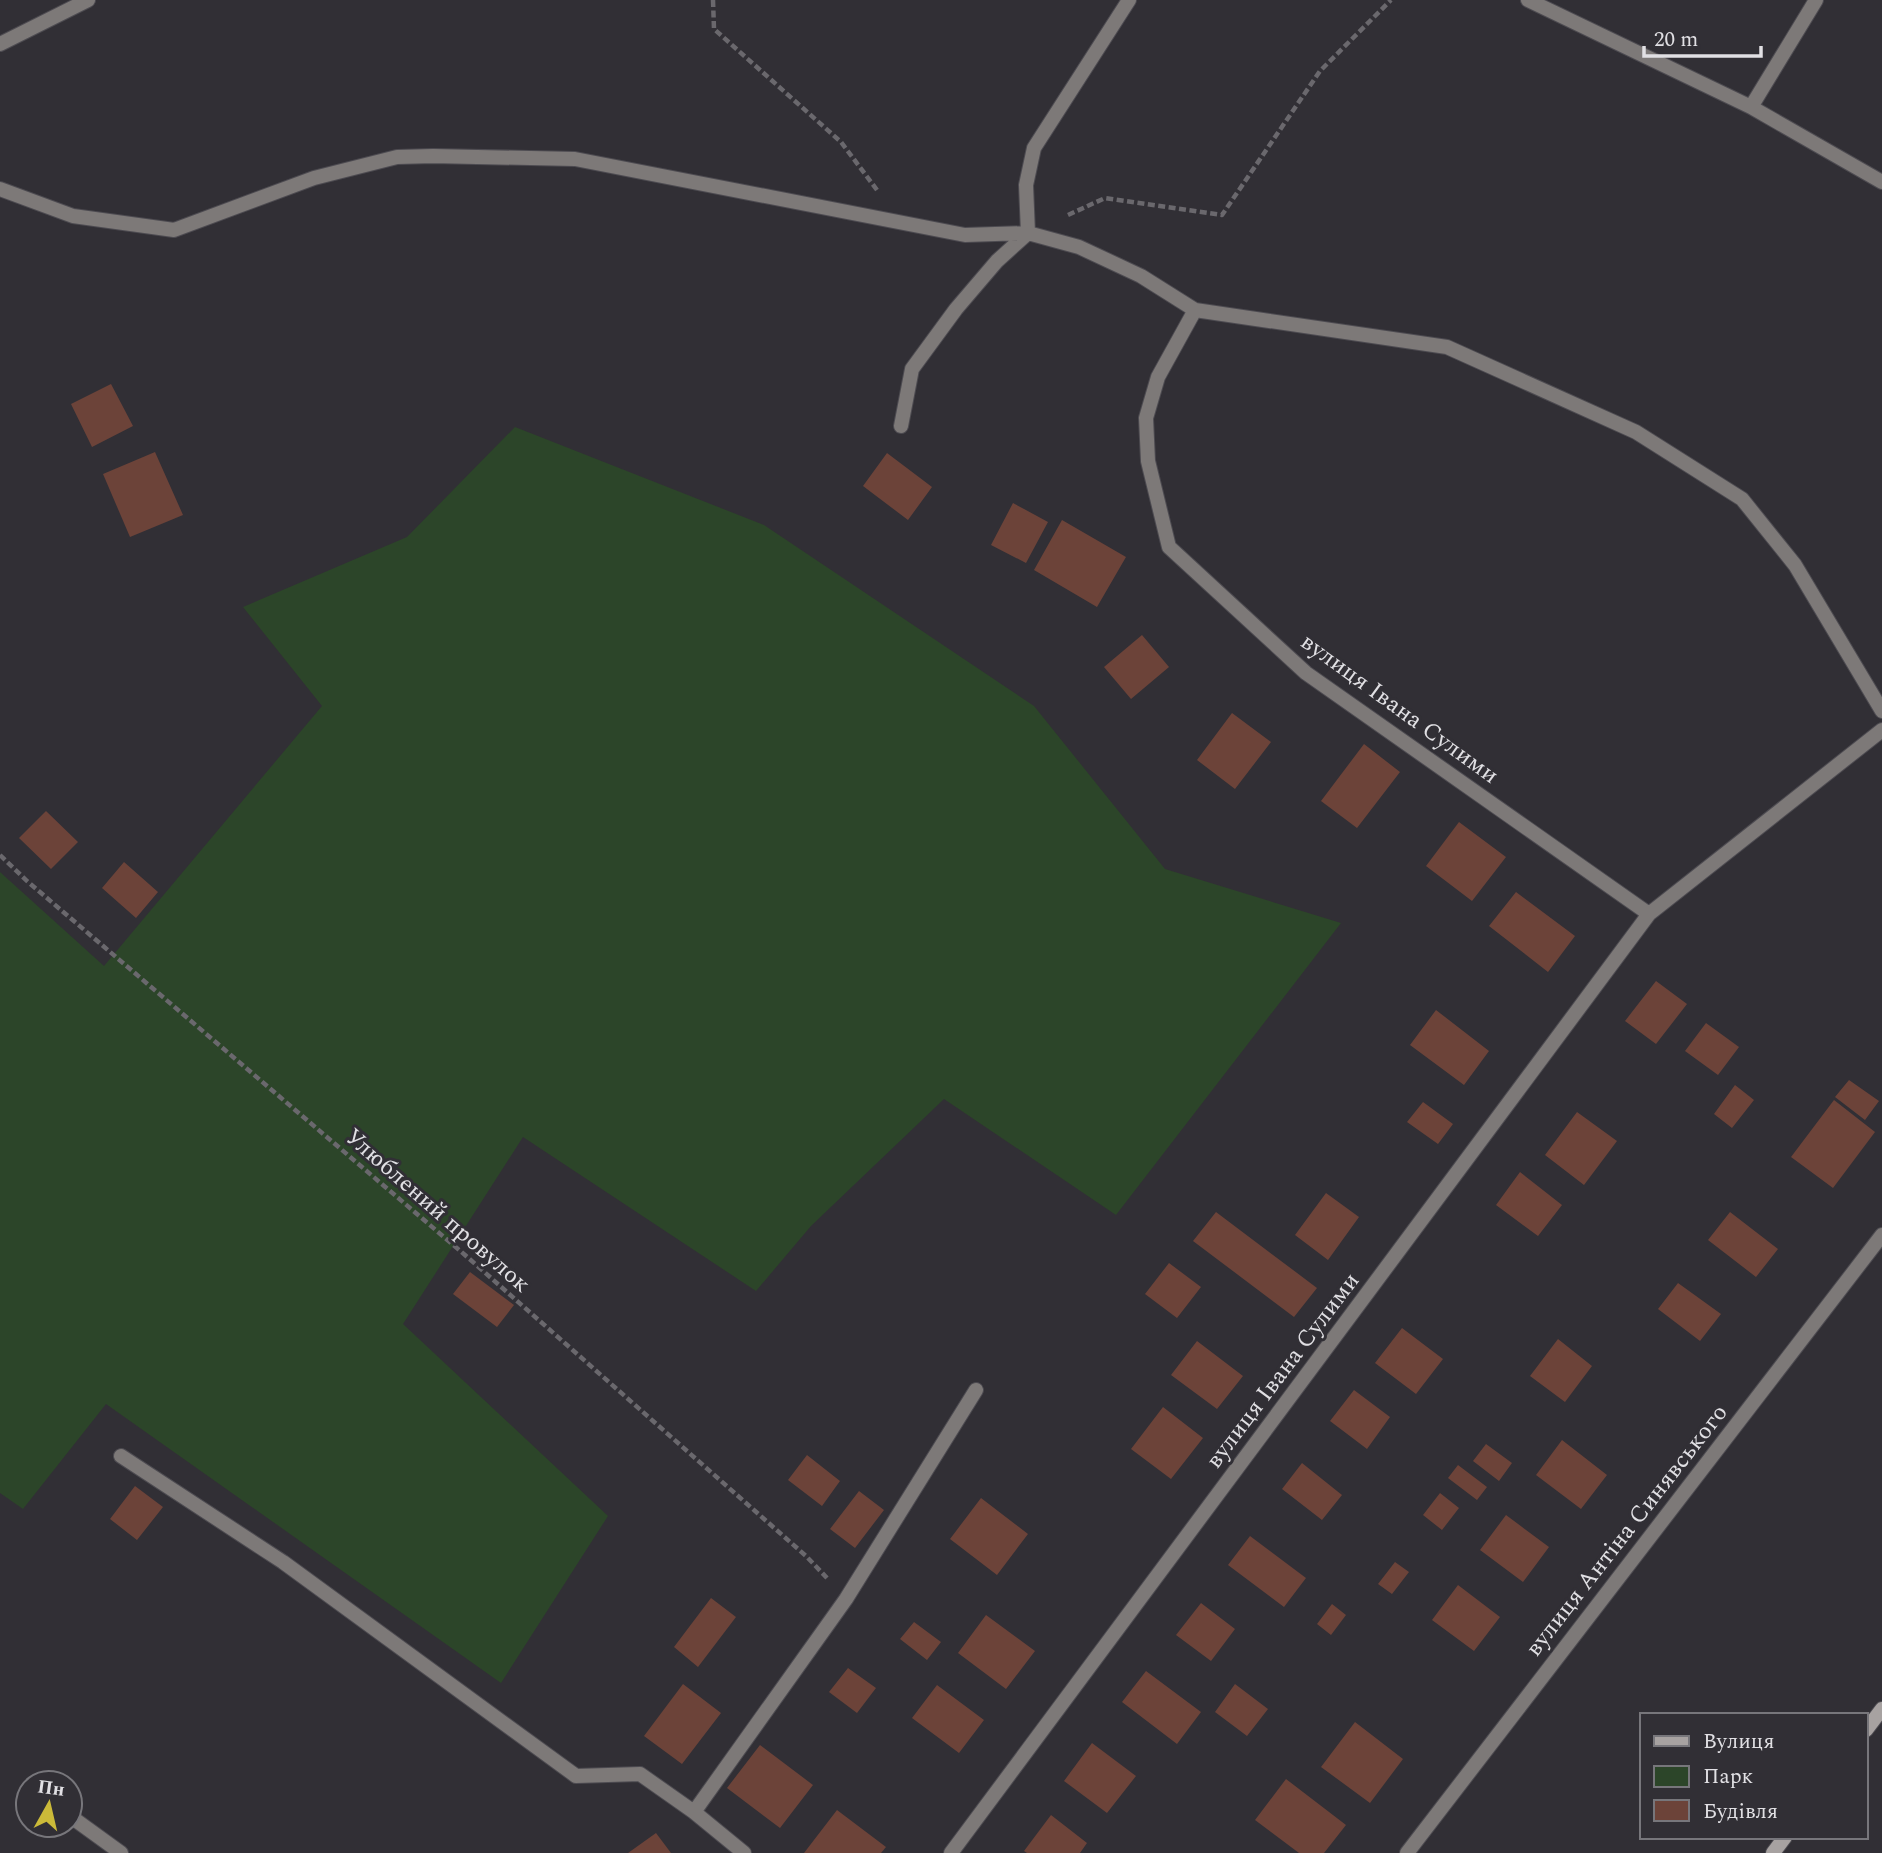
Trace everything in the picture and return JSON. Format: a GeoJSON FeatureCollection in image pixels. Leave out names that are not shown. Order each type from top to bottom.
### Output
{"type":"FeatureCollection","features":[{"type":"Feature","properties":{"kind":"street"},"geometry":{"type":"LineString","coordinates":[[0,44],[88,0]]}},
{"type":"Feature","properties":{"kind":"street"},"geometry":{"type":"LineString","coordinates":[[1028,233],[1026,185],[1034,148],[1129,0]]}},
{"type":"Feature","properties":{"kind":"street"},"geometry":{"type":"LineString","coordinates":[[1528,0],[1751,107],[1882,182]]}},
{"type":"Feature","properties":{"kind":"street"},"geometry":{"type":"LineString","coordinates":[[1751,107],[1816,0]]}},
{"type":"Feature","properties":{"kind":"street"},"geometry":{"type":"LineString","coordinates":[[0,189],[73,216],[174,230],[314,178],[397,157],[575,159],[965,235],[1028,233],[1079,247],[1129,270],[1195,310],[1447,347],[1636,432],[1742,499],[1795,565],[1882,711]]}},
{"type":"Feature","properties":{"kind":"street"},"geometry":{"type":"LineString","coordinates":[[901,426],[912,369],[956,309],[997,261],[1028,233]]}},
{"type":"Feature","properties":{"kind":"street","name":"вулиця Івана Сулими"},"geometry":{"type":"LineString","coordinates":[[1195,310],[1158,376],[1146,418],[1148,461],[1169,547],[1306,673],[1649,914]]}},
{"type":"Feature","properties":{"kind":"street","name":"вулиця Івана Сулими"},"geometry":{"type":"LineString","coordinates":[[951,1853],[1649,914],[1882,730]]}},
{"type":"Feature","properties":{"kind":"street","name":"вулиця Антіна Синявського"},"geometry":{"type":"LineString","coordinates":[[1407,1853],[1882,1235]]}},
{"type":"Feature","properties":{"kind":"street"},"geometry":{"type":"LineString","coordinates":[[694,1812],[846,1599],[976,1390]]}},
{"type":"Feature","properties":{"kind":"street"},"geometry":{"type":"LineString","coordinates":[[121,1456],[283,1562],[576,1776],[640,1774],[694,1812],[744,1853]]}},
{"type":"Feature","properties":{"kind":"street"},"geometry":{"type":"LineString","coordinates":[[1868,1727],[1882,1709]]}},
{"type":"Feature","properties":{"kind":"street"},"geometry":{"type":"LineString","coordinates":[[84,1826],[121,1853]]}},
{"type":"Feature","properties":{"kind":"path"},"geometry":{"type":"LineString","coordinates":[[713,0],[714,29],[841,142],[901,223]]}},
{"type":"Feature","properties":{"kind":"path"},"geometry":{"type":"LineString","coordinates":[[1028,233],[1105,198],[1222,215],[1320,71],[1391,0]]}},
{"type":"Feature","properties":{"kind":"path","name":"Улюблений провулок"},"geometry":{"type":"LineString","coordinates":[[0,855],[475,1264],[806,1556],[846,1599]]}},
{"type":"Feature","properties":{"kind":"green space"},"geometry":{"type":"Polygon","coordinates":[[[515,427],[764,525],[1034,706],[1165,869],[1341,923],[1116,1215],[944,1099],[811,1226],[756,1291],[523,1137],[403,1324],[608,1516],[501,1683],[106,1404],[23,1509],[0,1493],[0,872],[104,966],[322,706],[243,607],[407,537],[515,427]]]}},
{"type":"Feature","properties":{"kind":"building"},"geometry":{"type":"Polygon","coordinates":[[[111,384],[133,426],[92,447],[71,404],[111,384]]]}},
{"type":"Feature","properties":{"kind":"building"},"geometry":{"type":"Polygon","coordinates":[[[155,452],[183,515],[130,537],[103,474],[155,452]]]}},
{"type":"Feature","properties":{"kind":"building"},"geometry":{"type":"Polygon","coordinates":[[[887,453],[932,487],[908,520],[863,486],[887,453]]]}},
{"type":"Feature","properties":{"kind":"building"},"geometry":{"type":"Polygon","coordinates":[[[1013,503],[1048,522],[1026,563],[991,545],[1013,503]]]}},
{"type":"Feature","properties":{"kind":"building"},"geometry":{"type":"Polygon","coordinates":[[[1062,520],[1126,557],[1097,607],[1034,570],[1062,520]]]}},
{"type":"Feature","properties":{"kind":"building"},"geometry":{"type":"Polygon","coordinates":[[[1142,635],[1169,667],[1131,699],[1104,667],[1142,635]]]}},
{"type":"Feature","properties":{"kind":"building"},"geometry":{"type":"Polygon","coordinates":[[[1232,713],[1271,742],[1235,789],[1197,760],[1232,713]]]}},
{"type":"Feature","properties":{"kind":"building"},"geometry":{"type":"Polygon","coordinates":[[[1364,744],[1400,772],[1357,828],[1321,801],[1364,744]]]}},
{"type":"Feature","properties":{"kind":"building"},"geometry":{"type":"Polygon","coordinates":[[[46,811],[78,842],[51,869],[19,838],[46,811]]]}},
{"type":"Feature","properties":{"kind":"building"},"geometry":{"type":"Polygon","coordinates":[[[1459,822],[1506,857],[1472,901],[1426,866],[1459,822]]]}},
{"type":"Feature","properties":{"kind":"building"},"geometry":{"type":"Polygon","coordinates":[[[124,862],[158,892],[136,918],[102,888],[124,862]]]}},
{"type":"Feature","properties":{"kind":"building"},"geometry":{"type":"Polygon","coordinates":[[[1516,892],[1575,936],[1548,972],[1489,926],[1516,892]]]}},
{"type":"Feature","properties":{"kind":"building"},"geometry":{"type":"Polygon","coordinates":[[[1656,981],[1687,1004],[1656,1044],[1625,1021],[1656,981]]]}},
{"type":"Feature","properties":{"kind":"building"},"geometry":{"type":"Polygon","coordinates":[[[1436,1010],[1489,1051],[1464,1085],[1410,1045],[1436,1010]]]}},
{"type":"Feature","properties":{"kind":"building"},"geometry":{"type":"Polygon","coordinates":[[[1706,1023],[1739,1047],[1718,1075],[1685,1051],[1706,1023]]]}},
{"type":"Feature","properties":{"kind":"building"},"geometry":{"type":"Polygon","coordinates":[[[1849,1080],[1879,1101],[1865,1120],[1835,1097],[1849,1080]]]}},
{"type":"Feature","properties":{"kind":"building"},"geometry":{"type":"Polygon","coordinates":[[[1735,1085],[1754,1100],[1732,1128],[1714,1114],[1735,1085]]]}},
{"type":"Feature","properties":{"kind":"building"},"geometry":{"type":"Polygon","coordinates":[[[1834,1100],[1875,1132],[1833,1188],[1791,1157],[1834,1100]]]}},
{"type":"Feature","properties":{"kind":"building"},"geometry":{"type":"Polygon","coordinates":[[[1423,1102],[1453,1124],[1438,1144],[1407,1122],[1423,1102]]]}},
{"type":"Feature","properties":{"kind":"building"},"geometry":{"type":"Polygon","coordinates":[[[1577,1112],[1617,1141],[1584,1185],[1545,1155],[1577,1112]]]}},
{"type":"Feature","properties":{"kind":"building"},"geometry":{"type":"Polygon","coordinates":[[[1520,1172],[1562,1205],[1538,1236],[1496,1205],[1520,1172]]]}},
{"type":"Feature","properties":{"kind":"building"},"geometry":{"type":"Polygon","coordinates":[[[1326,1193],[1359,1217],[1328,1260],[1295,1235],[1326,1193]]]}},
{"type":"Feature","properties":{"kind":"building"},"geometry":{"type":"Polygon","coordinates":[[[1216,1212],[1317,1288],[1294,1317],[1193,1241],[1216,1212]]]}},
{"type":"Feature","properties":{"kind":"building"},"geometry":{"type":"Polygon","coordinates":[[[1730,1212],[1778,1249],[1756,1277],[1708,1240],[1730,1212]]]}},
{"type":"Feature","properties":{"kind":"building"},"geometry":{"type":"Polygon","coordinates":[[[1169,1263],[1201,1287],[1177,1318],[1145,1294],[1169,1263]]]}},
{"type":"Feature","properties":{"kind":"building"},"geometry":{"type":"Polygon","coordinates":[[[470,1272],[514,1305],[497,1327],[453,1294],[470,1272]]]}},
{"type":"Feature","properties":{"kind":"building"},"geometry":{"type":"Polygon","coordinates":[[[1678,1283],[1721,1314],[1700,1341],[1658,1309],[1678,1283]]]}},
{"type":"Feature","properties":{"kind":"building"},"geometry":{"type":"Polygon","coordinates":[[[1402,1328],[1443,1359],[1416,1394],[1375,1363],[1402,1328]]]}},
{"type":"Feature","properties":{"kind":"building"},"geometry":{"type":"Polygon","coordinates":[[[1558,1339],[1592,1366],[1565,1402],[1530,1376],[1558,1339]]]}},
{"type":"Feature","properties":{"kind":"building"},"geometry":{"type":"Polygon","coordinates":[[[1197,1341],[1243,1376],[1217,1409],[1171,1375],[1197,1341]]]}},
{"type":"Feature","properties":{"kind":"building"},"geometry":{"type":"Polygon","coordinates":[[[1354,1390],[1390,1417],[1367,1449],[1330,1421],[1354,1390]]]}},
{"type":"Feature","properties":{"kind":"building"},"geometry":{"type":"Polygon","coordinates":[[[1163,1407],[1203,1438],[1171,1479],[1131,1449],[1163,1407]]]}},
{"type":"Feature","properties":{"kind":"building"},"geometry":{"type":"Polygon","coordinates":[[[1562,1440],[1607,1475],[1581,1509],[1536,1475],[1562,1440]]]}},
{"type":"Feature","properties":{"kind":"building"},"geometry":{"type":"Polygon","coordinates":[[[1486,1444],[1512,1463],[1499,1481],[1473,1461],[1486,1444]]]}},
{"type":"Feature","properties":{"kind":"building"},"geometry":{"type":"Polygon","coordinates":[[[807,1455],[840,1481],[822,1506],[788,1480],[807,1455]]]}},
{"type":"Feature","properties":{"kind":"building"},"geometry":{"type":"Polygon","coordinates":[[[1302,1463],[1342,1495],[1322,1520],[1282,1489],[1302,1463]]]}},
{"type":"Feature","properties":{"kind":"building"},"geometry":{"type":"Polygon","coordinates":[[[1458,1465],[1487,1487],[1477,1500],[1448,1478],[1458,1465]]]}},
{"type":"Feature","properties":{"kind":"building"},"geometry":{"type":"Polygon","coordinates":[[[135,1486],[163,1507],[137,1540],[110,1519],[135,1486]]]}},
{"type":"Feature","properties":{"kind":"building"},"geometry":{"type":"Polygon","coordinates":[[[859,1491],[884,1510],[855,1548],[830,1529],[859,1491]]]}},
{"type":"Feature","properties":{"kind":"building"},"geometry":{"type":"Polygon","coordinates":[[[1440,1493],[1459,1508],[1442,1530],[1423,1515],[1440,1493]]]}},
{"type":"Feature","properties":{"kind":"building"},"geometry":{"type":"Polygon","coordinates":[[[981,1498],[1028,1534],[997,1575],[950,1539],[981,1498]]]}},
{"type":"Feature","properties":{"kind":"building"},"geometry":{"type":"Polygon","coordinates":[[[1506,1515],[1549,1547],[1523,1582],[1480,1550],[1506,1515]]]}},
{"type":"Feature","properties":{"kind":"building"},"geometry":{"type":"Polygon","coordinates":[[[1250,1536],[1306,1578],[1284,1607],[1228,1565],[1250,1536]]]}},
{"type":"Feature","properties":{"kind":"building"},"geometry":{"type":"Polygon","coordinates":[[[1395,1562],[1409,1572],[1392,1594],[1378,1584],[1395,1562]]]}},
{"type":"Feature","properties":{"kind":"building"},"geometry":{"type":"Polygon","coordinates":[[[1458,1585],[1500,1617],[1474,1651],[1432,1620],[1458,1585]]]}},
{"type":"Feature","properties":{"kind":"building"},"geometry":{"type":"Polygon","coordinates":[[[711,1598],[736,1617],[698,1667],[674,1647],[711,1598]]]}},
{"type":"Feature","properties":{"kind":"building"},"geometry":{"type":"Polygon","coordinates":[[[1201,1603],[1235,1629],[1211,1661],[1176,1635],[1201,1603]]]}},
{"type":"Feature","properties":{"kind":"building"},"geometry":{"type":"Polygon","coordinates":[[[1332,1604],[1346,1615],[1331,1635],[1317,1624],[1332,1604]]]}},
{"type":"Feature","properties":{"kind":"building"},"geometry":{"type":"Polygon","coordinates":[[[986,1615],[1035,1651],[1006,1689],[958,1653],[986,1615]]]}},
{"type":"Feature","properties":{"kind":"building"},"geometry":{"type":"Polygon","coordinates":[[[914,1622],[941,1642],[927,1660],[900,1639],[914,1622]]]}},
{"type":"Feature","properties":{"kind":"building"},"geometry":{"type":"Polygon","coordinates":[[[848,1668],[876,1688],[857,1713],[829,1692],[848,1668]]]}},
{"type":"Feature","properties":{"kind":"building"},"geometry":{"type":"Polygon","coordinates":[[[1146,1671],[1201,1712],[1177,1744],[1122,1702],[1146,1671]]]}},
{"type":"Feature","properties":{"kind":"building"},"geometry":{"type":"Polygon","coordinates":[[[683,1684],[721,1713],[682,1764],[644,1736],[683,1684]]]}},
{"type":"Feature","properties":{"kind":"building"},"geometry":{"type":"Polygon","coordinates":[[[1235,1684],[1268,1709],[1247,1736],[1215,1712],[1235,1684]]]}},
{"type":"Feature","properties":{"kind":"building"},"geometry":{"type":"Polygon","coordinates":[[[937,1685],[984,1720],[959,1753],[912,1718],[937,1685]]]}},
{"type":"Feature","properties":{"kind":"building"},"geometry":{"type":"Polygon","coordinates":[[[1355,1722],[1403,1759],[1370,1803],[1321,1767],[1355,1722]]]}},
{"type":"Feature","properties":{"kind":"building"},"geometry":{"type":"Polygon","coordinates":[[[1092,1743],[1136,1776],[1107,1813],[1064,1781],[1092,1743]]]}},
{"type":"Feature","properties":{"kind":"building"},"geometry":{"type":"Polygon","coordinates":[[[760,1745],[813,1785],[780,1828],[727,1788],[760,1745]]]}},
{"type":"Feature","properties":{"kind":"building"},"geometry":{"type":"Polygon","coordinates":[[[1286,1779],[1346,1825],[1324,1853],[1299,1853],[1255,1820],[1286,1779]]]}},
{"type":"Feature","properties":{"kind":"building"},"geometry":{"type":"Polygon","coordinates":[[[837,1810],[886,1847],[881,1853],[804,1853],[837,1810]]]}},
{"type":"Feature","properties":{"kind":"building"},"geometry":{"type":"Polygon","coordinates":[[[1051,1815],[1087,1843],[1080,1853],[1024,1851],[1051,1815]]]}},
{"type":"Feature","properties":{"kind":"building"},"geometry":{"type":"Polygon","coordinates":[[[656,1833],[671,1853],[628,1853],[656,1833]]]}}]}
